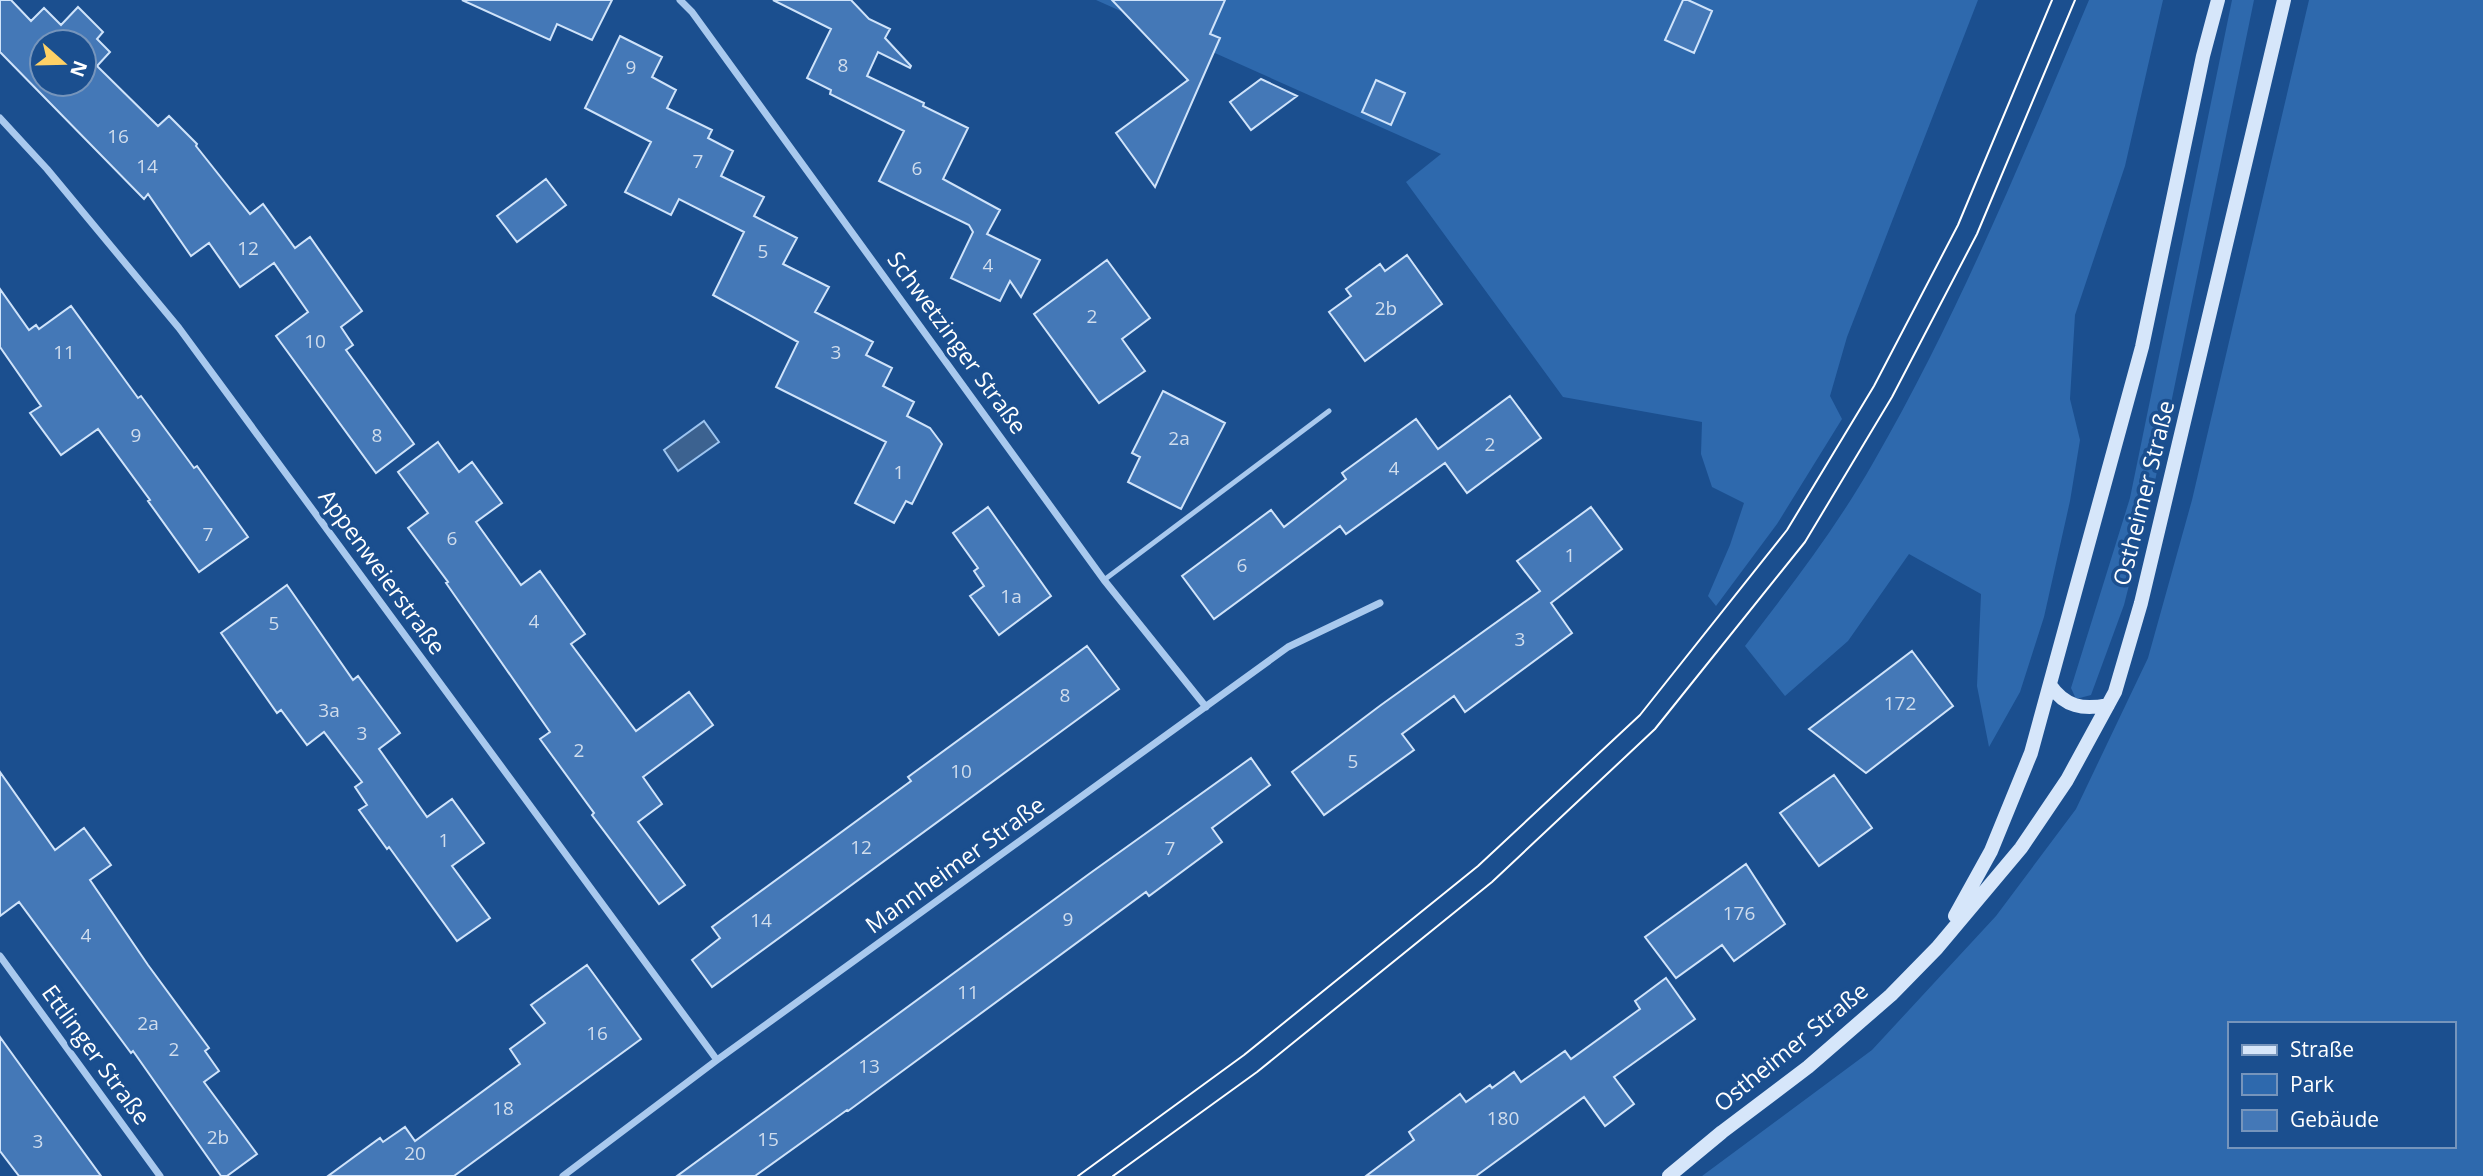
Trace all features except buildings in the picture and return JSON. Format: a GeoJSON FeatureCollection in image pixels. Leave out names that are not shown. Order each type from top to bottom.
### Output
{"type":"FeatureCollection","features":[{"type":"Feature","properties":{"kind":"main road","name":"Ostheimer Straße"},"geometry":{"type":"LineString","coordinates":[[1937,948],[1991,851],[2031,752],[2142,347],[2203,56],[2218,0]]}},
{"type":"Feature","properties":{"kind":"main road","name":"Ostheimer Straße"},"geometry":{"type":"LineString","coordinates":[[1669,1176],[1722,1132],[1808,1068],[1891,995],[1937,948],[2021,848],[2067,780],[2115,692],[2141,603],[2284,0]]}},
{"type":"Feature","properties":{"kind":"main road"},"geometry":{"type":"LineString","coordinates":[[2050,685],[2060,698],[2075,706],[2085,709],[2108,705]]}},
{"type":"Feature","properties":{"kind":"street","name":"Schwetzinger Straße"},"geometry":{"type":"LineString","coordinates":[[680,0],[692,12],[1104,580],[1206,708]]}},
{"type":"Feature","properties":{"kind":"street","name":"Appenweierstraße"},"geometry":{"type":"LineString","coordinates":[[0,118],[47,169],[179,328],[717,1060]]}},
{"type":"Feature","properties":{"kind":"street","name":"Mannheimer Straße"},"geometry":{"type":"LineString","coordinates":[[563,1176],[717,1060],[1288,647],[1380,603]]}},
{"type":"Feature","properties":{"kind":"street","name":"Ettlinger Straße"},"geometry":{"type":"LineString","coordinates":[[0,956],[160,1176]]}},
{"type":"Feature","properties":{"kind":"lane"},"geometry":{"type":"LineString","coordinates":[[1104,580],[1328,411]]}},
{"type":"Feature","properties":{"kind":"green space"},"geometry":{"type":"Polygon","coordinates":[[[1096,0],[1978,0],[1847,337],[1830,396],[1842,419],[1777,524],[1716,606],[1708,596],[1730,545],[1744,503],[1712,487],[1701,454],[1702,422],[1563,397],[1406,182],[1441,154],[1096,0]]]}},
{"type":"Feature","properties":{"kind":"green space"},"geometry":{"type":"Polygon","coordinates":[[[2089,0],[2163,0],[2125,166],[2075,315],[2070,399],[2080,440],[2070,501],[2044,617],[2020,692],[1989,747],[1977,686],[1981,594],[1909,554],[1848,641],[1785,696],[1745,646],[1844,511],[1904,407],[1988,235],[2089,0]]]}},
{"type":"Feature","properties":{"kind":"green space"},"geometry":{"type":"Polygon","coordinates":[[[2232,0],[2254,0],[2154,486],[2124,605],[2091,695],[2076,699],[2071,688],[2130,498],[2232,0]]]}},
{"type":"Feature","properties":{"kind":"green space"},"geometry":{"type":"Polygon","coordinates":[[[2309,0],[2483,0],[2483,1176],[1702,1176],[1872,1050],[1996,916],[2076,809],[2148,658],[2192,500],[2309,0]]]}},
{"type":"Feature","properties":{"kind":"shaded area"},"geometry":{"type":"Polygon","coordinates":[[[704,421],[719,442],[678,471],[664,450],[704,421]]]}},
{"type":"Feature","properties":{"kind":"tram line"},"geometry":{"type":"LineString","coordinates":[[1078,1176],[1244,1055],[1478,866],[1640,715],[1787,530],[1874,386],[1958,225],[2052,0]]}},
{"type":"Feature","properties":{"kind":"tram line"},"geometry":{"type":"LineString","coordinates":[[1113,1176],[1257,1072],[1492,882],[1655,729],[1805,542],[1892,397],[1977,234],[2075,0]]}}]}
